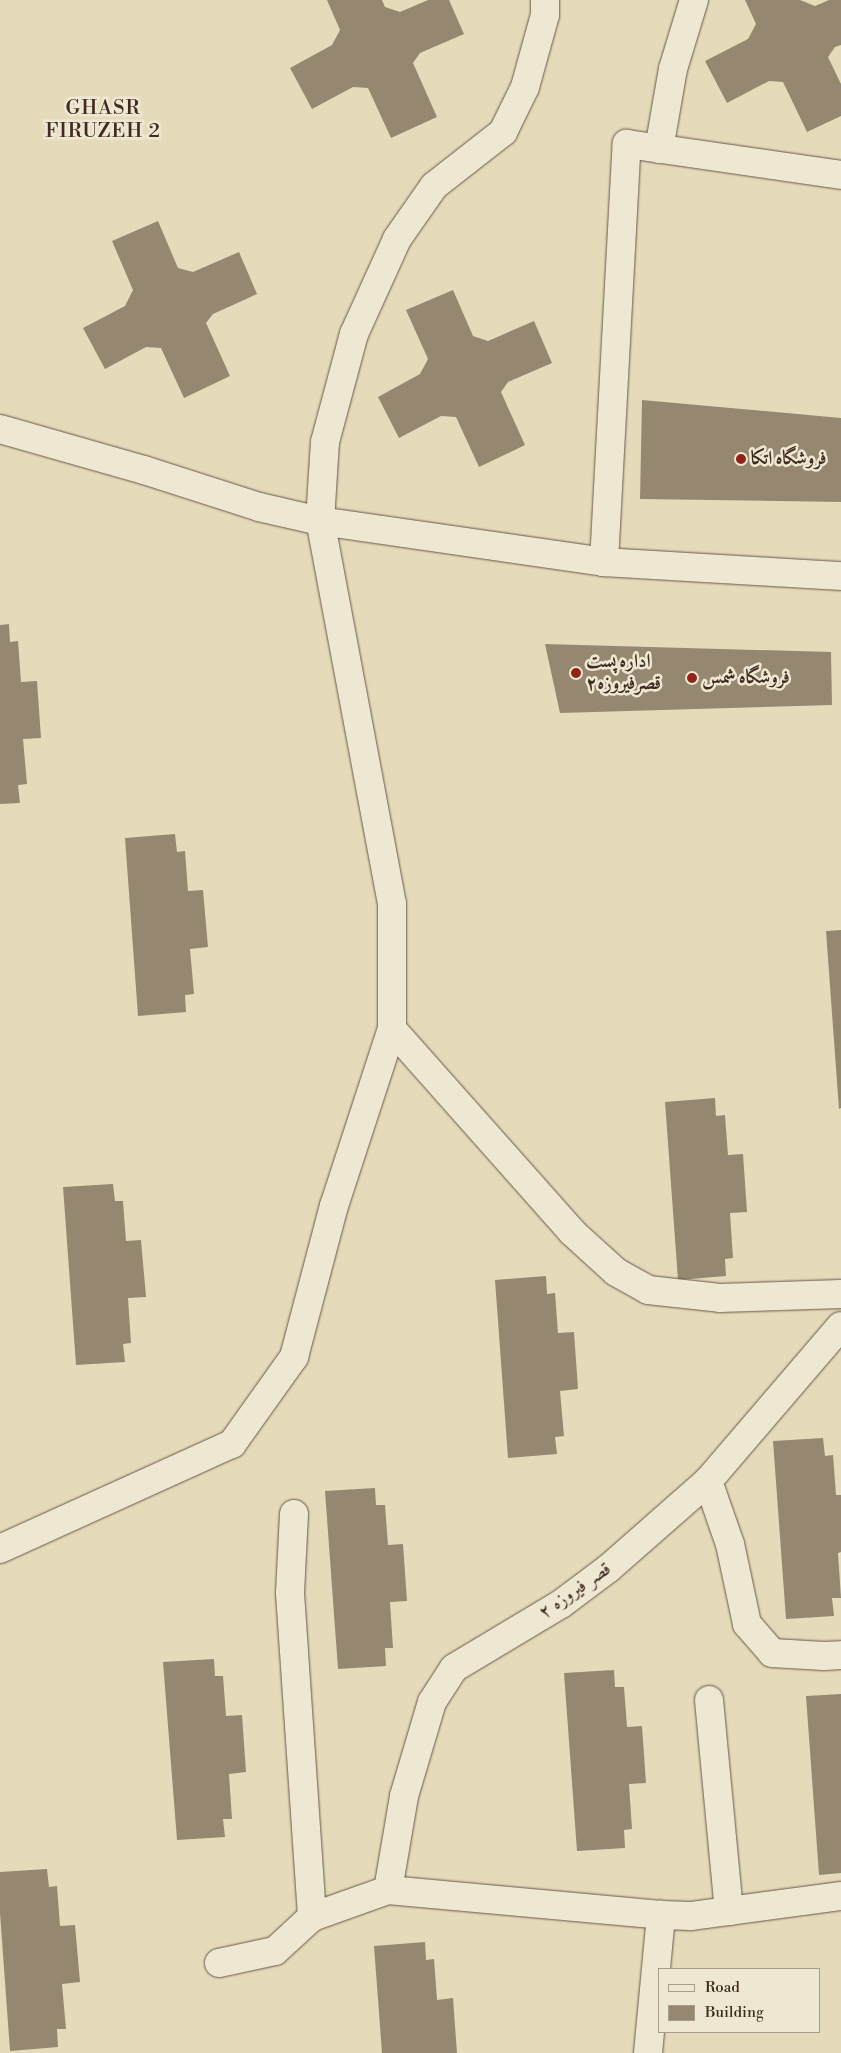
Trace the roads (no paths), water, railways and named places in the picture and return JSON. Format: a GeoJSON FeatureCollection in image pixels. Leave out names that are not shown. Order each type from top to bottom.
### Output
{"type":"FeatureCollection","features":[{"type":"Feature","properties":{"kind":"street"},"geometry":{"type":"LineString","coordinates":[[0,1549],[232,1444],[294,1357],[334,1206],[392,1030],[392,904],[320,521],[325,442],[354,334],[397,239],[434,186],[503,132],[525,87],[545,15],[545,0]]}},
{"type":"Feature","properties":{"kind":"street"},"geometry":{"type":"LineString","coordinates":[[659,150],[673,69],[694,0]]}},
{"type":"Feature","properties":{"kind":"street"},"geometry":{"type":"LineString","coordinates":[[604,562],[627,144],[841,175]]}},
{"type":"Feature","properties":{"kind":"street"},"geometry":{"type":"LineString","coordinates":[[0,429],[144,470],[258,507],[320,521],[604,562],[841,576]]}},
{"type":"Feature","properties":{"kind":"street"},"geometry":{"type":"LineString","coordinates":[[392,1030],[572,1232],[616,1272],[648,1290],[720,1298],[841,1294]]}},
{"type":"Feature","properties":{"kind":"street","name":"قصر فیروزه ۲"},"geometry":{"type":"LineString","coordinates":[[388,1890],[406,1786],[432,1702],[454,1668],[561,1604],[609,1568],[708,1481],[841,1326]]}},
{"type":"Feature","properties":{"kind":"street"},"geometry":{"type":"LineString","coordinates":[[708,1481],[730,1544],[747,1624],[772,1653],[841,1655]]}},
{"type":"Feature","properties":{"kind":"street"},"geometry":{"type":"LineString","coordinates":[[294,1514],[290,1593],[312,1917]]}},
{"type":"Feature","properties":{"kind":"street"},"geometry":{"type":"LineString","coordinates":[[709,1700],[729,1911]]}},
{"type":"Feature","properties":{"kind":"street"},"geometry":{"type":"LineString","coordinates":[[220,1963],[274,1951],[312,1917],[388,1890],[661,1915],[691,1916],[841,1896]]}},
{"type":"Feature","properties":{"kind":"street"},"geometry":{"type":"LineString","coordinates":[[648,2053],[661,1915]]}},
{"type":"Feature","properties":{"kind":"place","name":"فروشگاه اتکا"},"geometry":{"type":"Point","coordinates":[741,459]}},
{"type":"Feature","properties":{"kind":"place","name":"اداره پست قصرفیروزه۲"},"geometry":{"type":"Point","coordinates":[576,673]}},
{"type":"Feature","properties":{"kind":"place","name":"فروشگاه شمس"},"geometry":{"type":"Point","coordinates":[692,678]}},
{"type":"Feature","properties":{"kind":"district","name":"GHASR FIRUZEH 2"},"geometry":{"type":"Point","coordinates":[103,120]}}]}
